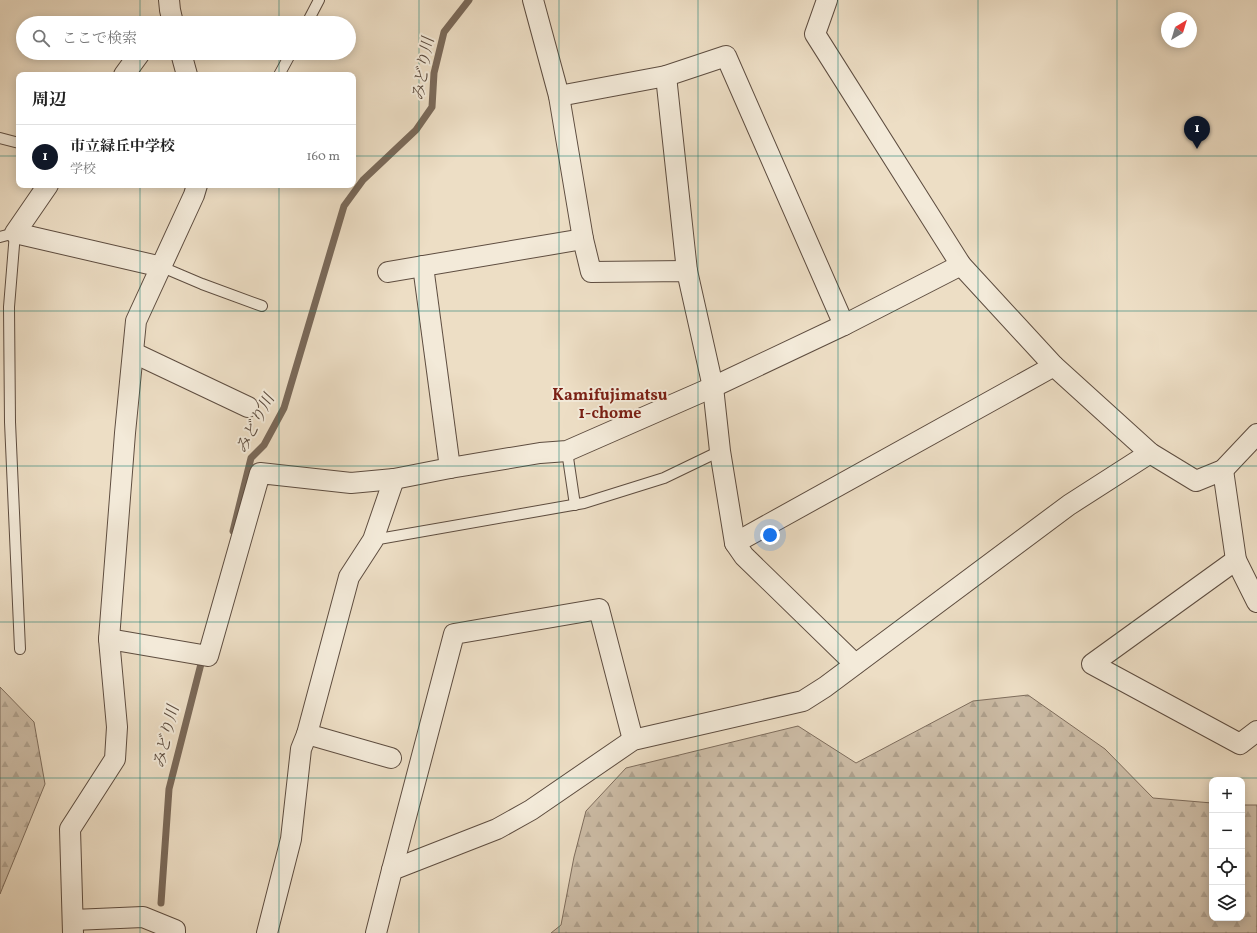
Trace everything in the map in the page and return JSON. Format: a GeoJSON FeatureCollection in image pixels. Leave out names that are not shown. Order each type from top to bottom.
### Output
{"type":"FeatureCollection","features":[{"type":"Feature","properties":{"kind":"street"},"geometry":{"type":"LineString","coordinates":[[534,0],[559,96],[583,239],[591,272],[687,271]]}},
{"type":"Feature","properties":{"kind":"street"},"geometry":{"type":"LineString","coordinates":[[827,0],[815,34],[961,265],[1054,366],[1150,453],[1196,481],[1223,470],[1257,434]]}},
{"type":"Feature","properties":{"kind":"street"},"geometry":{"type":"LineString","coordinates":[[559,96],[666,76],[726,56],[844,324]]}},
{"type":"Feature","properties":{"kind":"street"},"geometry":{"type":"LineString","coordinates":[[126,72],[135,60]]}},
{"type":"Feature","properties":{"kind":"street"},"geometry":{"type":"LineString","coordinates":[[183,60],[186,72]]}},
{"type":"Feature","properties":{"kind":"street"},"geometry":{"type":"LineString","coordinates":[[666,76],[687,271],[712,387],[720,451],[735,543],[744,556],[855,664]]}},
{"type":"Feature","properties":{"kind":"street"},"geometry":{"type":"LineString","coordinates":[[46,188],[8,235],[162,267]]}},
{"type":"Feature","properties":{"kind":"street"},"geometry":{"type":"LineString","coordinates":[[175,933],[175,930],[143,917],[73,926],[70,829],[115,759],[118,727],[109,639],[125,433],[136,321],[162,267],[196,188]]}},
{"type":"Feature","properties":{"kind":"street"},"geometry":{"type":"LineString","coordinates":[[388,272],[583,239]]}},
{"type":"Feature","properties":{"kind":"street"},"geometry":{"type":"LineString","coordinates":[[109,639],[208,656],[260,473],[352,483],[394,479],[540,453],[567,451],[712,387],[844,324],[961,265]]}},
{"type":"Feature","properties":{"kind":"street"},"geometry":{"type":"LineString","coordinates":[[423,266],[450,468]]}},
{"type":"Feature","properties":{"kind":"street"},"geometry":{"type":"LineString","coordinates":[[134,353],[248,407]]}},
{"type":"Feature","properties":{"kind":"street"},"geometry":{"type":"LineString","coordinates":[[735,543],[1054,366]]}},
{"type":"Feature","properties":{"kind":"street"},"geometry":{"type":"LineString","coordinates":[[392,870],[497,829],[531,810],[632,740],[804,700],[855,664],[1069,505],[1150,453]]}},
{"type":"Feature","properties":{"kind":"street"},"geometry":{"type":"LineString","coordinates":[[1223,470],[1236,560],[1257,602]]}},
{"type":"Feature","properties":{"kind":"street"},"geometry":{"type":"LineString","coordinates":[[267,933],[291,839],[301,749],[307,734],[349,577],[373,540],[394,479]]}},
{"type":"Feature","properties":{"kind":"street"},"geometry":{"type":"LineString","coordinates":[[1236,560],[1092,664],[1240,744],[1257,731]]}},
{"type":"Feature","properties":{"kind":"street"},"geometry":{"type":"LineString","coordinates":[[376,933],[454,634],[599,609],[632,740]]}},
{"type":"Feature","properties":{"kind":"street"},"geometry":{"type":"LineString","coordinates":[[307,734],[391,758]]}},
{"type":"Feature","properties":{"kind":"lane"},"geometry":{"type":"LineString","coordinates":[[311,16],[319,0]]}},
{"type":"Feature","properties":{"kind":"lane"},"geometry":{"type":"LineString","coordinates":[[281,72],[287,60]]}},
{"type":"Feature","properties":{"kind":"lane"},"geometry":{"type":"LineString","coordinates":[[0,138],[16,142]]}},
{"type":"Feature","properties":{"kind":"lane"},"geometry":{"type":"LineString","coordinates":[[8,235],[10,415],[20,649]]}},
{"type":"Feature","properties":{"kind":"lane"},"geometry":{"type":"LineString","coordinates":[[162,267],[202,284],[262,306]]}},
{"type":"Feature","properties":{"kind":"lane"},"geometry":{"type":"LineString","coordinates":[[567,451],[575,505]]}},
{"type":"Feature","properties":{"kind":"lane"},"geometry":{"type":"LineString","coordinates":[[373,540],[584,503],[664,478],[720,451]]}},
{"type":"Feature","properties":{"kind":"green space"},"geometry":{"type":"Polygon","coordinates":[[[0,687],[34,722],[45,784],[0,894],[0,687]]]}},
{"type":"Feature","properties":{"kind":"green space"},"geometry":{"type":"Polygon","coordinates":[[[1028,695],[1105,749],[1153,798],[1209,803],[1209,921],[1245,921],[1245,805],[1257,805],[1257,933],[551,933],[561,925],[574,857],[586,811],[626,768],[798,726],[856,763],[973,701],[1028,695]]]}},
{"type":"Feature","properties":{"kind":"waterway","name":"みどり川"},"geometry":{"type":"LineString","coordinates":[[233,531],[251,458],[264,445],[284,408],[344,206],[363,180],[416,130],[432,107],[434,73],[444,32],[469,0]]}},
{"type":"Feature","properties":{"kind":"waterway","name":"みどり川"},"geometry":{"type":"LineString","coordinates":[[161,903],[169,789],[203,656]]}},
{"type":"Feature","properties":{"kind":"place","name":"市立緑丘中学校"},"geometry":{"type":"Point","coordinates":[1197,149]}},
{"type":"Feature","properties":{"kind":"district","name":"Kamifujimatsu 1-chome"},"geometry":{"type":"Point","coordinates":[610,405]}}]}
